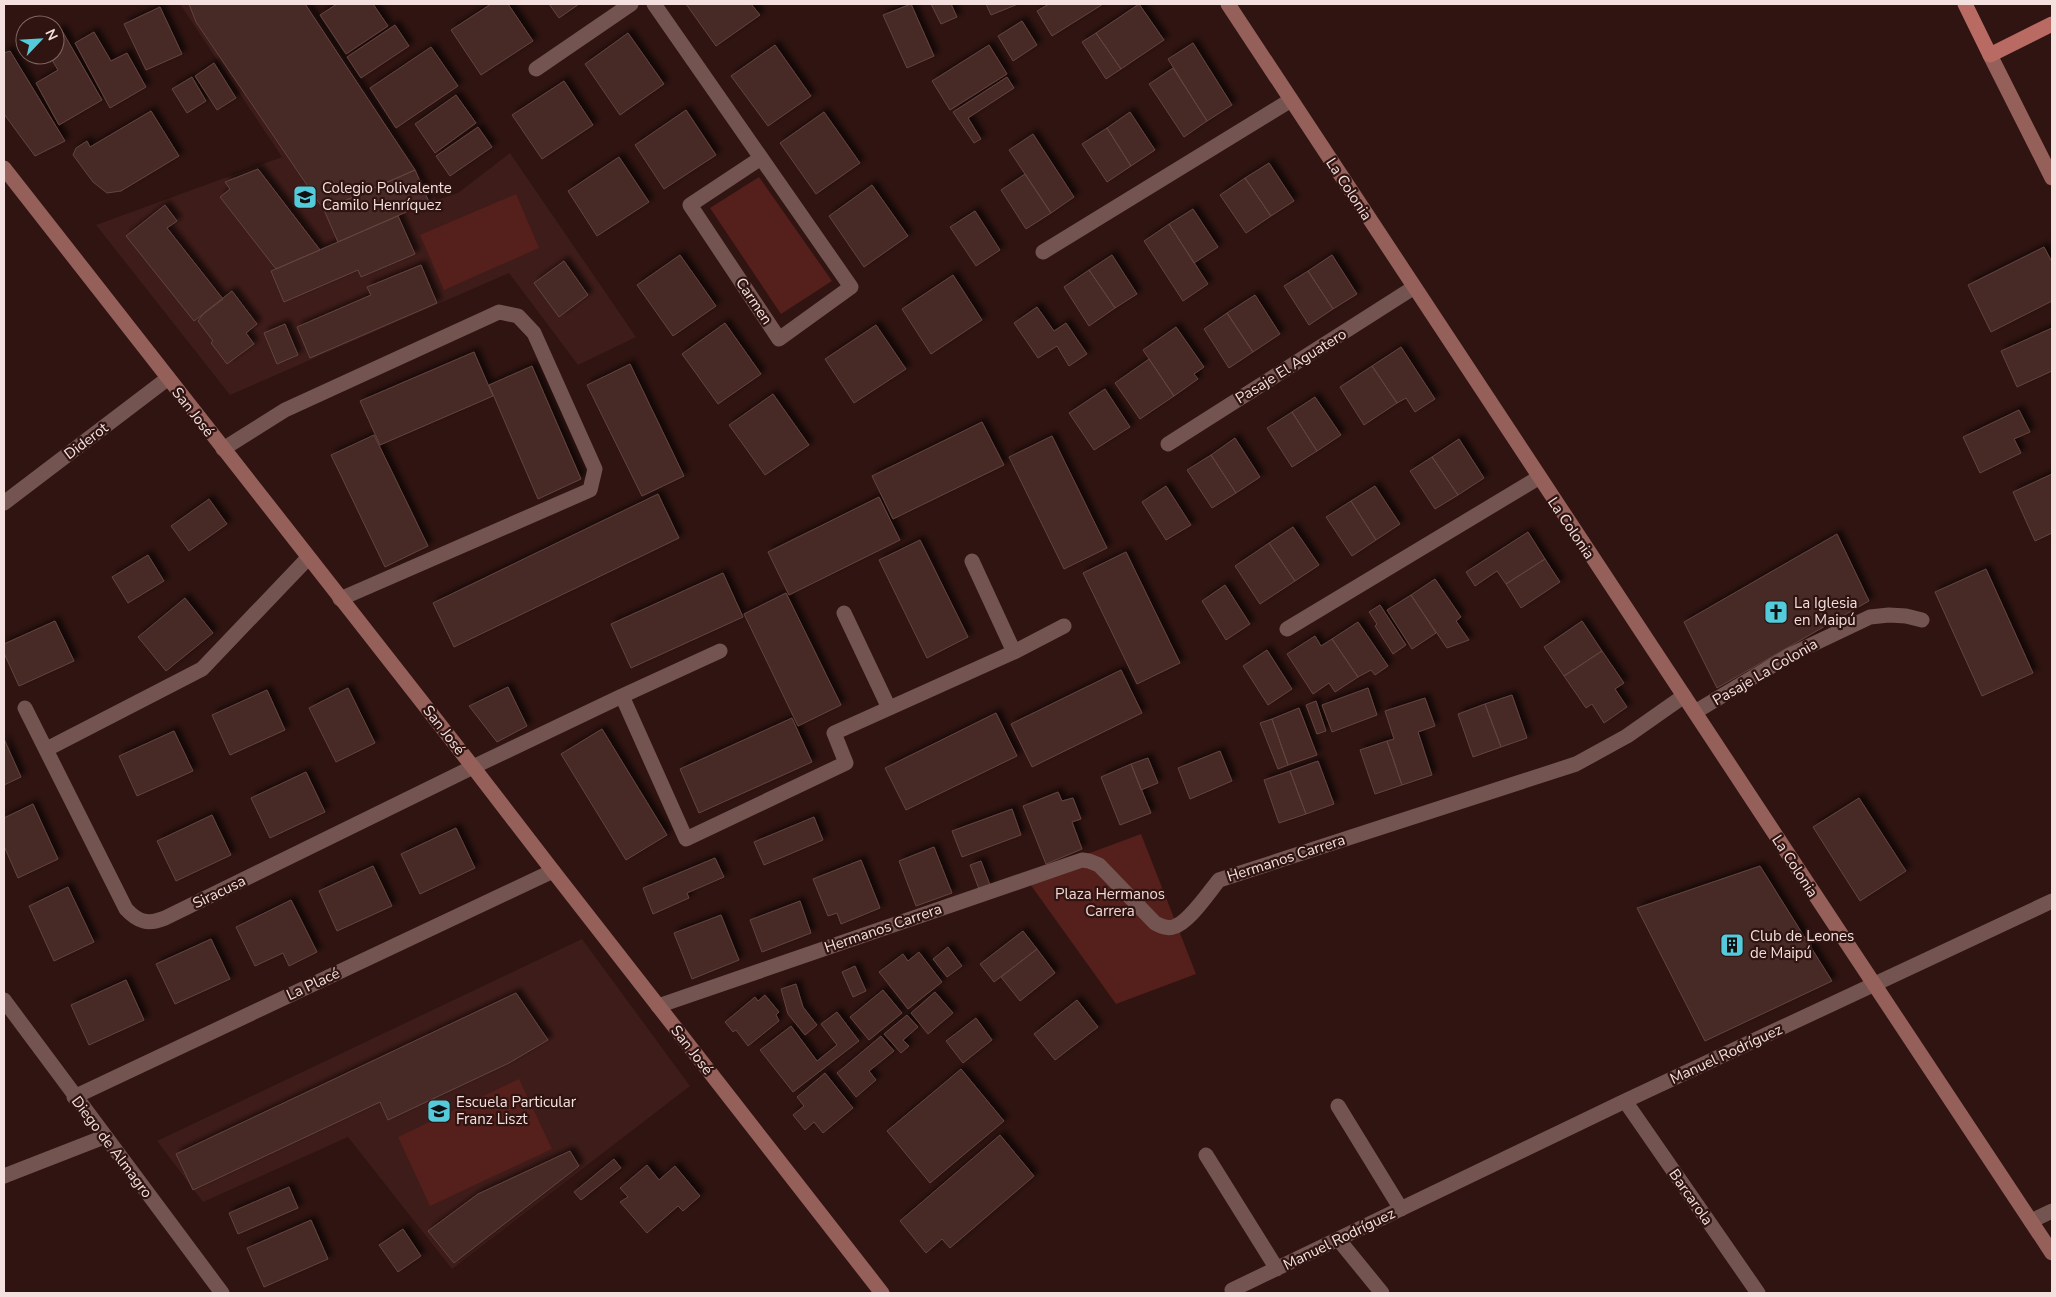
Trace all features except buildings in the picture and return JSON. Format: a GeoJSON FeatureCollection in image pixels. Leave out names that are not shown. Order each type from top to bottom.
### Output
{"type":"FeatureCollection","features":[{"type":"Feature","properties":{"kind":"main road"},"geometry":{"type":"LineString","coordinates":[[1965,4],[1990,56],[2052,24]]}},
{"type":"Feature","properties":{"kind":"street"},"geometry":{"type":"LineString","coordinates":[[536,69],[631,4]]}},
{"type":"Feature","properties":{"kind":"street","name":"Carmen"},"geometry":{"type":"LineString","coordinates":[[654,4],[851,287],[779,338],[690,205],[761,158]]}},
{"type":"Feature","properties":{"kind":"street","name":"La Colonia"},"geometry":{"type":"LineString","coordinates":[[1228,4],[1538,478],[1695,712],[1874,986],[2052,1253]]}},
{"type":"Feature","properties":{"kind":"street"},"geometry":{"type":"LineString","coordinates":[[1990,56],[2052,178]]}},
{"type":"Feature","properties":{"kind":"street"},"geometry":{"type":"LineString","coordinates":[[1043,252],[1291,100]]}},
{"type":"Feature","properties":{"kind":"street","name":"San José"},"geometry":{"type":"LineString","coordinates":[[4,168],[167,379],[473,766],[882,1293]]}},
{"type":"Feature","properties":{"kind":"street","name":"Pasaje El Aguatero"},"geometry":{"type":"LineString","coordinates":[[1168,444],[1414,288]]}},
{"type":"Feature","properties":{"kind":"street"},"geometry":{"type":"LineString","coordinates":[[222,449],[285,410],[500,312],[518,316],[534,333],[595,469],[590,490],[340,599]]}},
{"type":"Feature","properties":{"kind":"street","name":"Diderot"},"geometry":{"type":"LineString","coordinates":[[4,503],[167,379]]}},
{"type":"Feature","properties":{"kind":"street"},"geometry":{"type":"LineString","coordinates":[[1287,630],[1538,478]]}},
{"type":"Feature","properties":{"kind":"street"},"geometry":{"type":"LineString","coordinates":[[47,749],[202,669],[308,558]]}},
{"type":"Feature","properties":{"kind":"street"},"geometry":{"type":"LineString","coordinates":[[972,561],[1014,652]]}},
{"type":"Feature","properties":{"kind":"street"},"geometry":{"type":"LineString","coordinates":[[844,613],[889,708]]}},
{"type":"Feature","properties":{"kind":"street","name":"Pasaje La Colonia"},"geometry":{"type":"LineString","coordinates":[[1695,712],[1790,655],[1870,618],[1889,614],[1922,620]]}},
{"type":"Feature","properties":{"kind":"street"},"geometry":{"type":"LineString","coordinates":[[622,696],[686,839],[846,763],[834,733],[1014,652],[1064,626]]}},
{"type":"Feature","properties":{"kind":"street","name":"Siracusa"},"geometry":{"type":"LineString","coordinates":[[25,708],[126,909],[134,918],[144,922],[155,922],[473,766],[720,651]]}},
{"type":"Feature","properties":{"kind":"street","name":"Hermanos Carrera"},"geometry":{"type":"LineString","coordinates":[[658,1006],[1082,860],[1099,865],[1155,923],[1166,928],[1174,927],[1185,920],[1219,880],[1576,764],[1620,740],[1684,696]]}},
{"type":"Feature","properties":{"kind":"street","name":"La Placé"},"geometry":{"type":"LineString","coordinates":[[74,1097],[553,871]]}},
{"type":"Feature","properties":{"kind":"street","name":"Manuel Rodríguez"},"geometry":{"type":"LineString","coordinates":[[1232,1290],[1625,1101],[2052,901]]}},
{"type":"Feature","properties":{"kind":"street","name":"Diego de Almagro"},"geometry":{"type":"LineString","coordinates":[[4,1000],[74,1097],[222,1293]]}},
{"type":"Feature","properties":{"kind":"street","name":"Barcarola"},"geometry":{"type":"LineString","coordinates":[[1625,1101],[1758,1293]]}},
{"type":"Feature","properties":{"kind":"street","name":"Manuel Rodríguez"},"geometry":{"type":"LineString","coordinates":[[1338,1106],[1401,1209]]}},
{"type":"Feature","properties":{"kind":"street"},"geometry":{"type":"LineString","coordinates":[[4,1176],[104,1137]]}},
{"type":"Feature","properties":{"kind":"street","name":"Manuel Rodríguez"},"geometry":{"type":"LineString","coordinates":[[1206,1155],[1277,1269]]}},
{"type":"Feature","properties":{"kind":"street"},"geometry":{"type":"LineString","coordinates":[[2031,1221],[2052,1211]]}},
{"type":"Feature","properties":{"kind":"street"},"geometry":{"type":"LineString","coordinates":[[1338,1239],[1382,1293]]}},
{"type":"Feature","properties":{"kind":"shaded area","name":"Colegio Polivalente Camilo Henríquez"},"geometry":{"type":"Polygon","coordinates":[[[180,4],[309,4],[437,200],[458,193],[510,153],[636,337],[578,365],[509,273],[230,395],[96,225],[282,157],[180,4]]]}},
{"type":"Feature","properties":{"kind":"shaded area","name":"Escuela Particular Franz Liszt"},"geometry":{"type":"Polygon","coordinates":[[[582,939],[690,1086],[452,1269],[348,1137],[203,1202],[157,1141],[582,939]]]}},
{"type":"Feature","properties":{"kind":"green space"},"geometry":{"type":"Polygon","coordinates":[[[759,177],[832,281],[781,314],[710,208],[759,177]]]}},
{"type":"Feature","properties":{"kind":"green space"},"geometry":{"type":"Polygon","coordinates":[[[516,194],[539,248],[444,290],[420,235],[516,194]]]}},
{"type":"Feature","properties":{"kind":"green space","name":"Plaza Hermanos Carrera"},"geometry":{"type":"Polygon","coordinates":[[[1141,834],[1196,974],[1116,1004],[1025,877],[1141,834]]]}},
{"type":"Feature","properties":{"kind":"green space"},"geometry":{"type":"Polygon","coordinates":[[[519,1079],[552,1149],[430,1206],[398,1137],[519,1079]]]}},
{"type":"Feature","properties":{"kind":"place","name":"Colegio Polivalente Camilo Henríquez"},"geometry":{"type":"Point","coordinates":[305,197]}},
{"type":"Feature","properties":{"kind":"place","name":"La Iglesia en Maipú"},"geometry":{"type":"Point","coordinates":[1776,612]}},
{"type":"Feature","properties":{"kind":"place","name":"Club de Leones de Maipú"},"geometry":{"type":"Point","coordinates":[1732,945]}},
{"type":"Feature","properties":{"kind":"place","name":"Escuela Particular Franz Liszt"},"geometry":{"type":"Point","coordinates":[439,1111]}}]}
